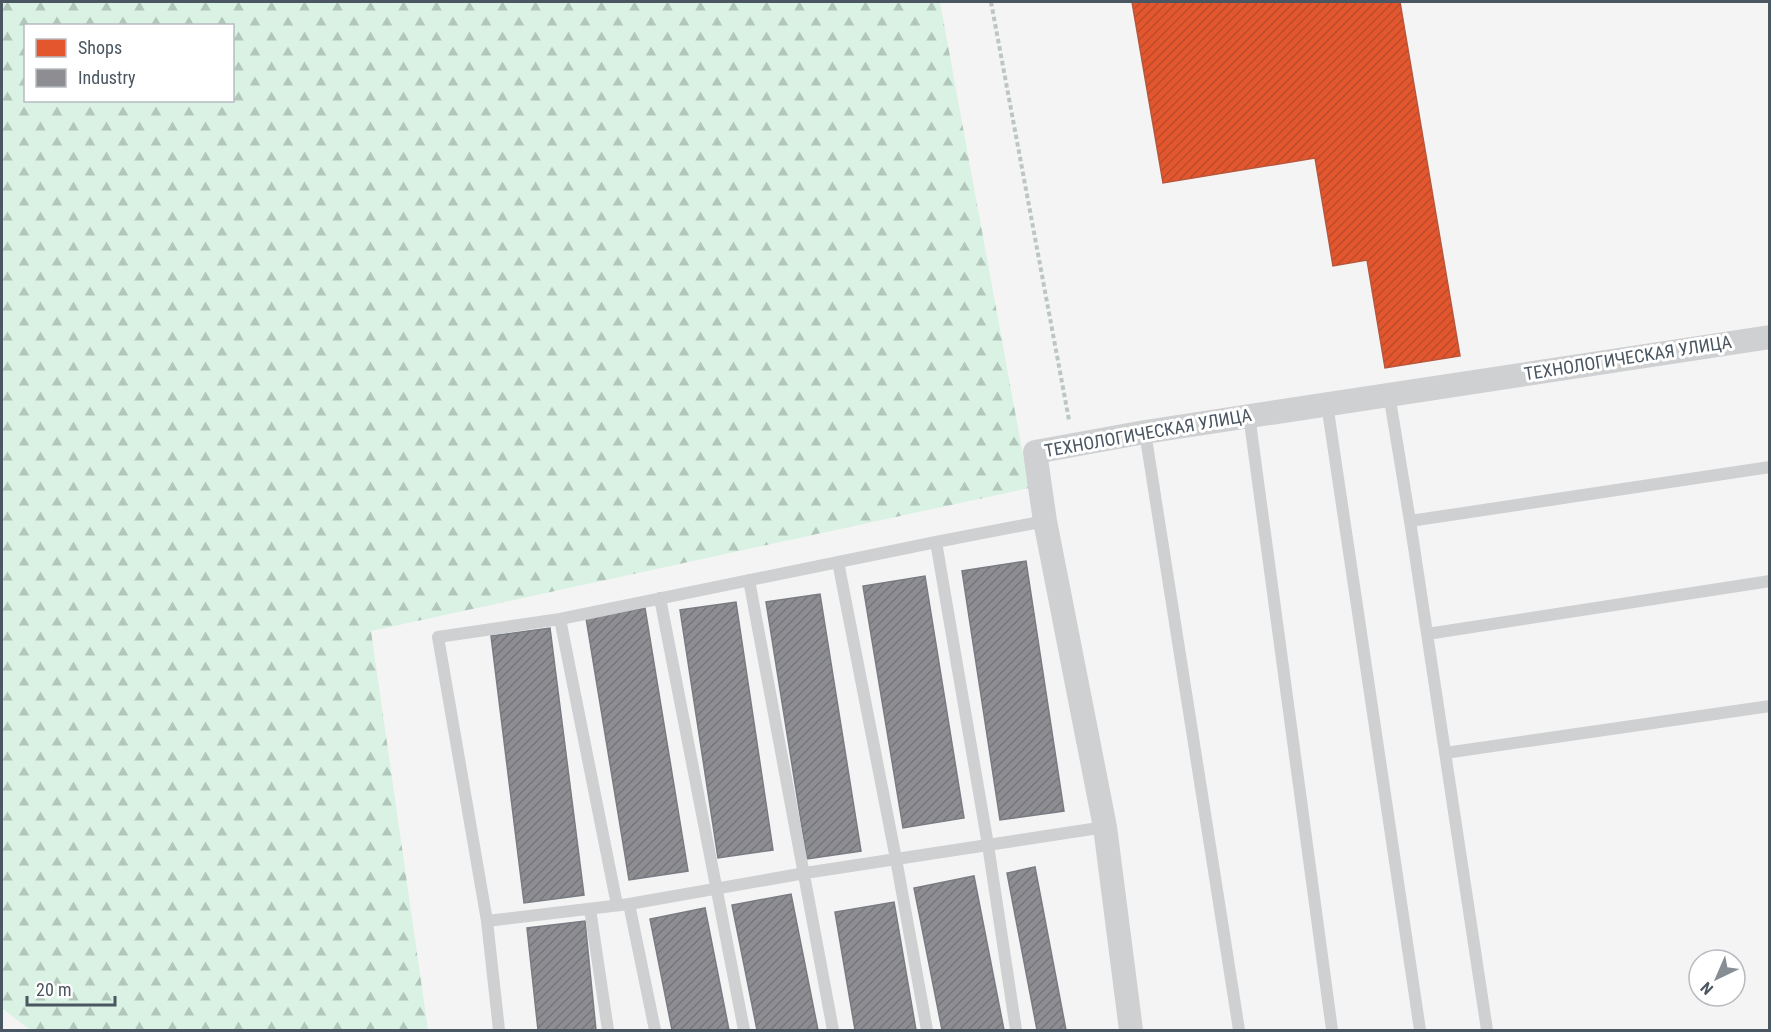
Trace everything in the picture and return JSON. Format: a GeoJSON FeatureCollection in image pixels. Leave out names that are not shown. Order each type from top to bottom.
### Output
{"type":"FeatureCollection","features":[{"type":"Feature","properties":{"kind":"street","name":"ТЕХНОЛОГИЧЕСКАЯ УЛИЦА"},"geometry":{"type":"LineString","coordinates":[[1131,1030],[1105,826],[1045,521],[1035,452],[1145,432],[1770,337]]}},
{"type":"Feature","properties":{"kind":"lane"},"geometry":{"type":"LineString","coordinates":[[1389,394],[1487,1030]]}},
{"type":"Feature","properties":{"kind":"lane"},"geometry":{"type":"LineString","coordinates":[[1327,404],[1420,1030]]}},
{"type":"Feature","properties":{"kind":"lane"},"geometry":{"type":"LineString","coordinates":[[1249,416],[1332,1030]]}},
{"type":"Feature","properties":{"kind":"lane"},"geometry":{"type":"LineString","coordinates":[[1145,432],[1239,1030]]}},
{"type":"Feature","properties":{"kind":"lane"},"geometry":{"type":"LineString","coordinates":[[1410,521],[1770,466]]}},
{"type":"Feature","properties":{"kind":"lane"},"geometry":{"type":"LineString","coordinates":[[500,1030],[487,921],[438,637],[560,619],[1045,521]]}},
{"type":"Feature","properties":{"kind":"lane"},"geometry":{"type":"LineString","coordinates":[[936,542],[988,845],[1016,1030]]}},
{"type":"Feature","properties":{"kind":"lane"},"geometry":{"type":"LineString","coordinates":[[837,562],[896,859],[927,1030]]}},
{"type":"Feature","properties":{"kind":"lane"},"geometry":{"type":"LineString","coordinates":[[749,580],[833,1030]]}},
{"type":"Feature","properties":{"kind":"lane"},"geometry":{"type":"LineString","coordinates":[[1427,634],[1770,581]]}},
{"type":"Feature","properties":{"kind":"lane"},"geometry":{"type":"LineString","coordinates":[[660,598],[744,1030]]}},
{"type":"Feature","properties":{"kind":"lane"},"geometry":{"type":"LineString","coordinates":[[560,619],[623,904],[655,1030]]}},
{"type":"Feature","properties":{"kind":"lane"},"geometry":{"type":"LineString","coordinates":[[1445,753],[1770,706]]}},
{"type":"Feature","properties":{"kind":"lane"},"geometry":{"type":"LineString","coordinates":[[487,921],[623,904],[1105,826]]}},
{"type":"Feature","properties":{"kind":"lane"},"geometry":{"type":"LineString","coordinates":[[590,909],[608,1030]]}},
{"type":"Feature","properties":{"kind":"path"},"geometry":{"type":"LineString","coordinates":[[991,2],[1074,445]]}},
{"type":"Feature","properties":{"kind":"green space"},"geometry":{"type":"Polygon","coordinates":[[[2,2],[940,2],[1029,488],[371,631],[428,1030],[30,1030],[2,1008],[2,2]]]}},
{"type":"Feature","properties":{"kind":"building: Shops"},"geometry":{"type":"Polygon","coordinates":[[[1132,2],[1400,2],[1460,356],[1385,368],[1367,260],[1333,266],[1315,158],[1163,183],[1132,2]]]}},
{"type":"Feature","properties":{"kind":"building: Industry"},"geometry":{"type":"Polygon","coordinates":[[[1026,561],[1064,811],[1000,820],[962,571],[1026,561]]]}},
{"type":"Feature","properties":{"kind":"building: Industry"},"geometry":{"type":"Polygon","coordinates":[[[925,576],[964,818],[903,828],[863,586],[925,576]]]}},
{"type":"Feature","properties":{"kind":"building: Industry"},"geometry":{"type":"Polygon","coordinates":[[[820,594],[861,851],[807,859],[766,602],[820,594]]]}},
{"type":"Feature","properties":{"kind":"building: Industry"},"geometry":{"type":"Polygon","coordinates":[[[736,602],[773,850],[718,858],[680,610],[736,602]]]}},
{"type":"Feature","properties":{"kind":"building: Industry"},"geometry":{"type":"Polygon","coordinates":[[[645,608],[688,871],[629,880],[586,618],[645,608]]]}},
{"type":"Feature","properties":{"kind":"building: Industry"},"geometry":{"type":"Polygon","coordinates":[[[550,628],[584,895],[524,903],[491,636],[550,628]]]}},
{"type":"Feature","properties":{"kind":"building: Industry"},"geometry":{"type":"Polygon","coordinates":[[[1035,867],[1066,1030],[1037,1030],[1007,873],[1035,867]]]}},
{"type":"Feature","properties":{"kind":"building: Industry"},"geometry":{"type":"Polygon","coordinates":[[[974,876],[1004,1030],[942,1030],[914,888],[974,876]]]}},
{"type":"Feature","properties":{"kind":"building: Industry"},"geometry":{"type":"Polygon","coordinates":[[[791,894],[818,1030],[757,1030],[732,905],[791,894]]]}},
{"type":"Feature","properties":{"kind":"building: Industry"},"geometry":{"type":"Polygon","coordinates":[[[894,902],[916,1030],[855,1030],[835,912],[894,902]]]}},
{"type":"Feature","properties":{"kind":"building: Industry"},"geometry":{"type":"Polygon","coordinates":[[[705,908],[729,1030],[672,1030],[650,919],[705,908]]]}},
{"type":"Feature","properties":{"kind":"building: Industry"},"geometry":{"type":"Polygon","coordinates":[[[585,921],[596,1030],[538,1030],[527,928],[585,921]]]}}]}
